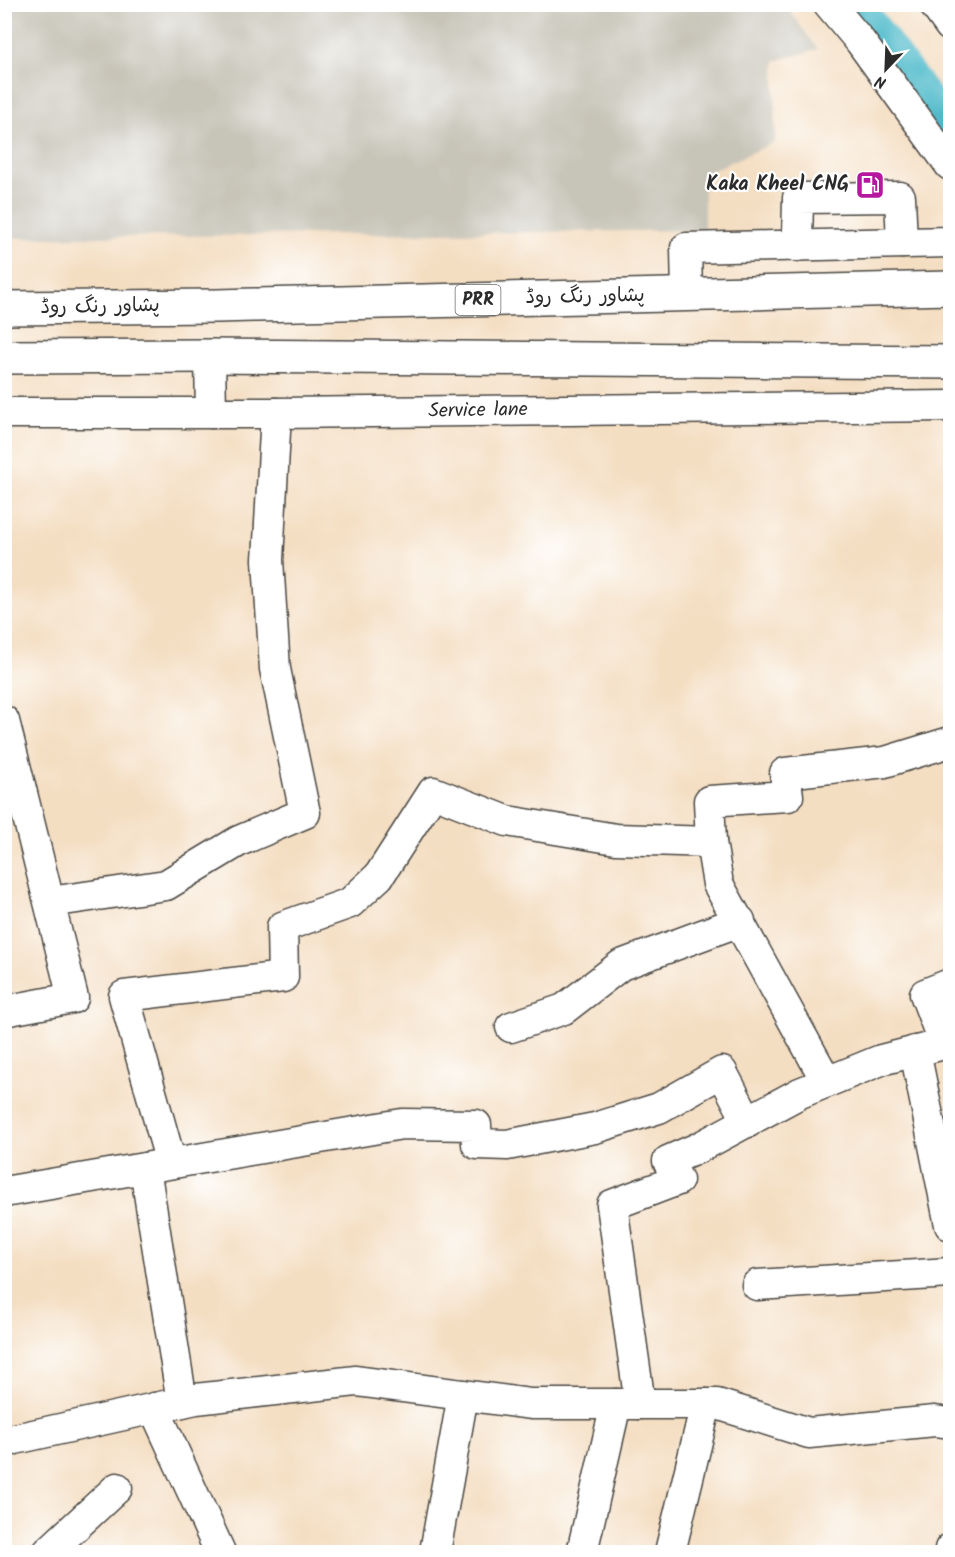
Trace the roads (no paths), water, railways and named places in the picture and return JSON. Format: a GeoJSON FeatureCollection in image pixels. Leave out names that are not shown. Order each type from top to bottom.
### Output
{"type":"FeatureCollection","features":[{"type":"Feature","properties":{"kind":"highway","name":"پشاور رنگ روڈ"},"geometry":{"type":"LineString","coordinates":[[4,308],[228,306],[951,288]]}},
{"type":"Feature","properties":{"kind":"highway"},"geometry":{"type":"LineString","coordinates":[[4,357],[210,356],[951,362]]}},
{"type":"Feature","properties":{"kind":"street"},"geometry":{"type":"LineString","coordinates":[[830,4],[951,165]]}},
{"type":"Feature","properties":{"kind":"street"},"geometry":{"type":"LineString","coordinates":[[934,4],[951,26]]}},
{"type":"Feature","properties":{"kind":"street"},"geometry":{"type":"LineString","coordinates":[[797,246],[798,198],[900,197],[902,243]]}},
{"type":"Feature","properties":{"kind":"street"},"geometry":{"type":"LineString","coordinates":[[687,294],[686,248],[951,242]]}},
{"type":"Feature","properties":{"kind":"street"},"geometry":{"type":"LineString","coordinates":[[210,356],[211,413]]}},
{"type":"Feature","properties":{"kind":"street","name":"Service lane"},"geometry":{"type":"LineString","coordinates":[[4,413],[276,413],[951,406]]}},
{"type":"Feature","properties":{"kind":"street"},"geometry":{"type":"LineString","coordinates":[[50,902],[166,885],[238,841],[305,813],[275,669],[268,560],[276,413]]}},
{"type":"Feature","properties":{"kind":"street"},"geometry":{"type":"LineString","coordinates":[[4,721],[73,998],[4,1011]]}},
{"type":"Feature","properties":{"kind":"street"},"geometry":{"type":"LineString","coordinates":[[826,1082],[718,884],[711,842],[709,801],[788,796],[785,773],[885,762],[951,742]]}},
{"type":"Feature","properties":{"kind":"street"},"geometry":{"type":"LineString","coordinates":[[220,1552],[168,1405],[158,1166],[124,996],[283,977],[282,927],[350,903],[379,876],[434,792],[507,821],[616,839],[711,842]]}},
{"type":"Feature","properties":{"kind":"street"},"geometry":{"type":"LineString","coordinates":[[511,1027],[564,1009],[621,965],[740,921]]}},
{"type":"Feature","properties":{"kind":"street"},"geometry":{"type":"LineString","coordinates":[[582,1552],[628,1404],[612,1206],[678,1180],[668,1161],[698,1148],[800,1093],[881,1060],[944,1044],[925,994],[951,984]]}},
{"type":"Feature","properties":{"kind":"street"},"geometry":{"type":"LineString","coordinates":[[915,1052],[951,1225]]}},
{"type":"Feature","properties":{"kind":"street"},"geometry":{"type":"LineString","coordinates":[[4,1192],[402,1124],[476,1125],[477,1144],[507,1145],[595,1128],[659,1108],[722,1072],[748,1122]]}},
{"type":"Feature","properties":{"kind":"street"},"geometry":{"type":"LineString","coordinates":[[757,1285],[951,1273]]}},
{"type":"Feature","properties":{"kind":"street"},"geometry":{"type":"LineString","coordinates":[[4,1443],[15,1438],[168,1405],[356,1381],[531,1404],[717,1404],[809,1433],[935,1421],[951,1423]]}},
{"type":"Feature","properties":{"kind":"street"},"geometry":{"type":"LineString","coordinates":[[435,1552],[463,1395]]}},
{"type":"Feature","properties":{"kind":"street"},"geometry":{"type":"LineString","coordinates":[[670,1552],[706,1404]]}},
{"type":"Feature","properties":{"kind":"street"},"geometry":{"type":"LineString","coordinates":[[48,1552],[117,1488]]}},
{"type":"Feature","properties":{"kind":"waterway"},"geometry":{"type":"LineString","coordinates":[[859,4],[950,126]]}},
{"type":"Feature","properties":{"kind":"place","name":"Kaka Kheel CNG"},"geometry":{"type":"Point","coordinates":[870,185]}}]}
